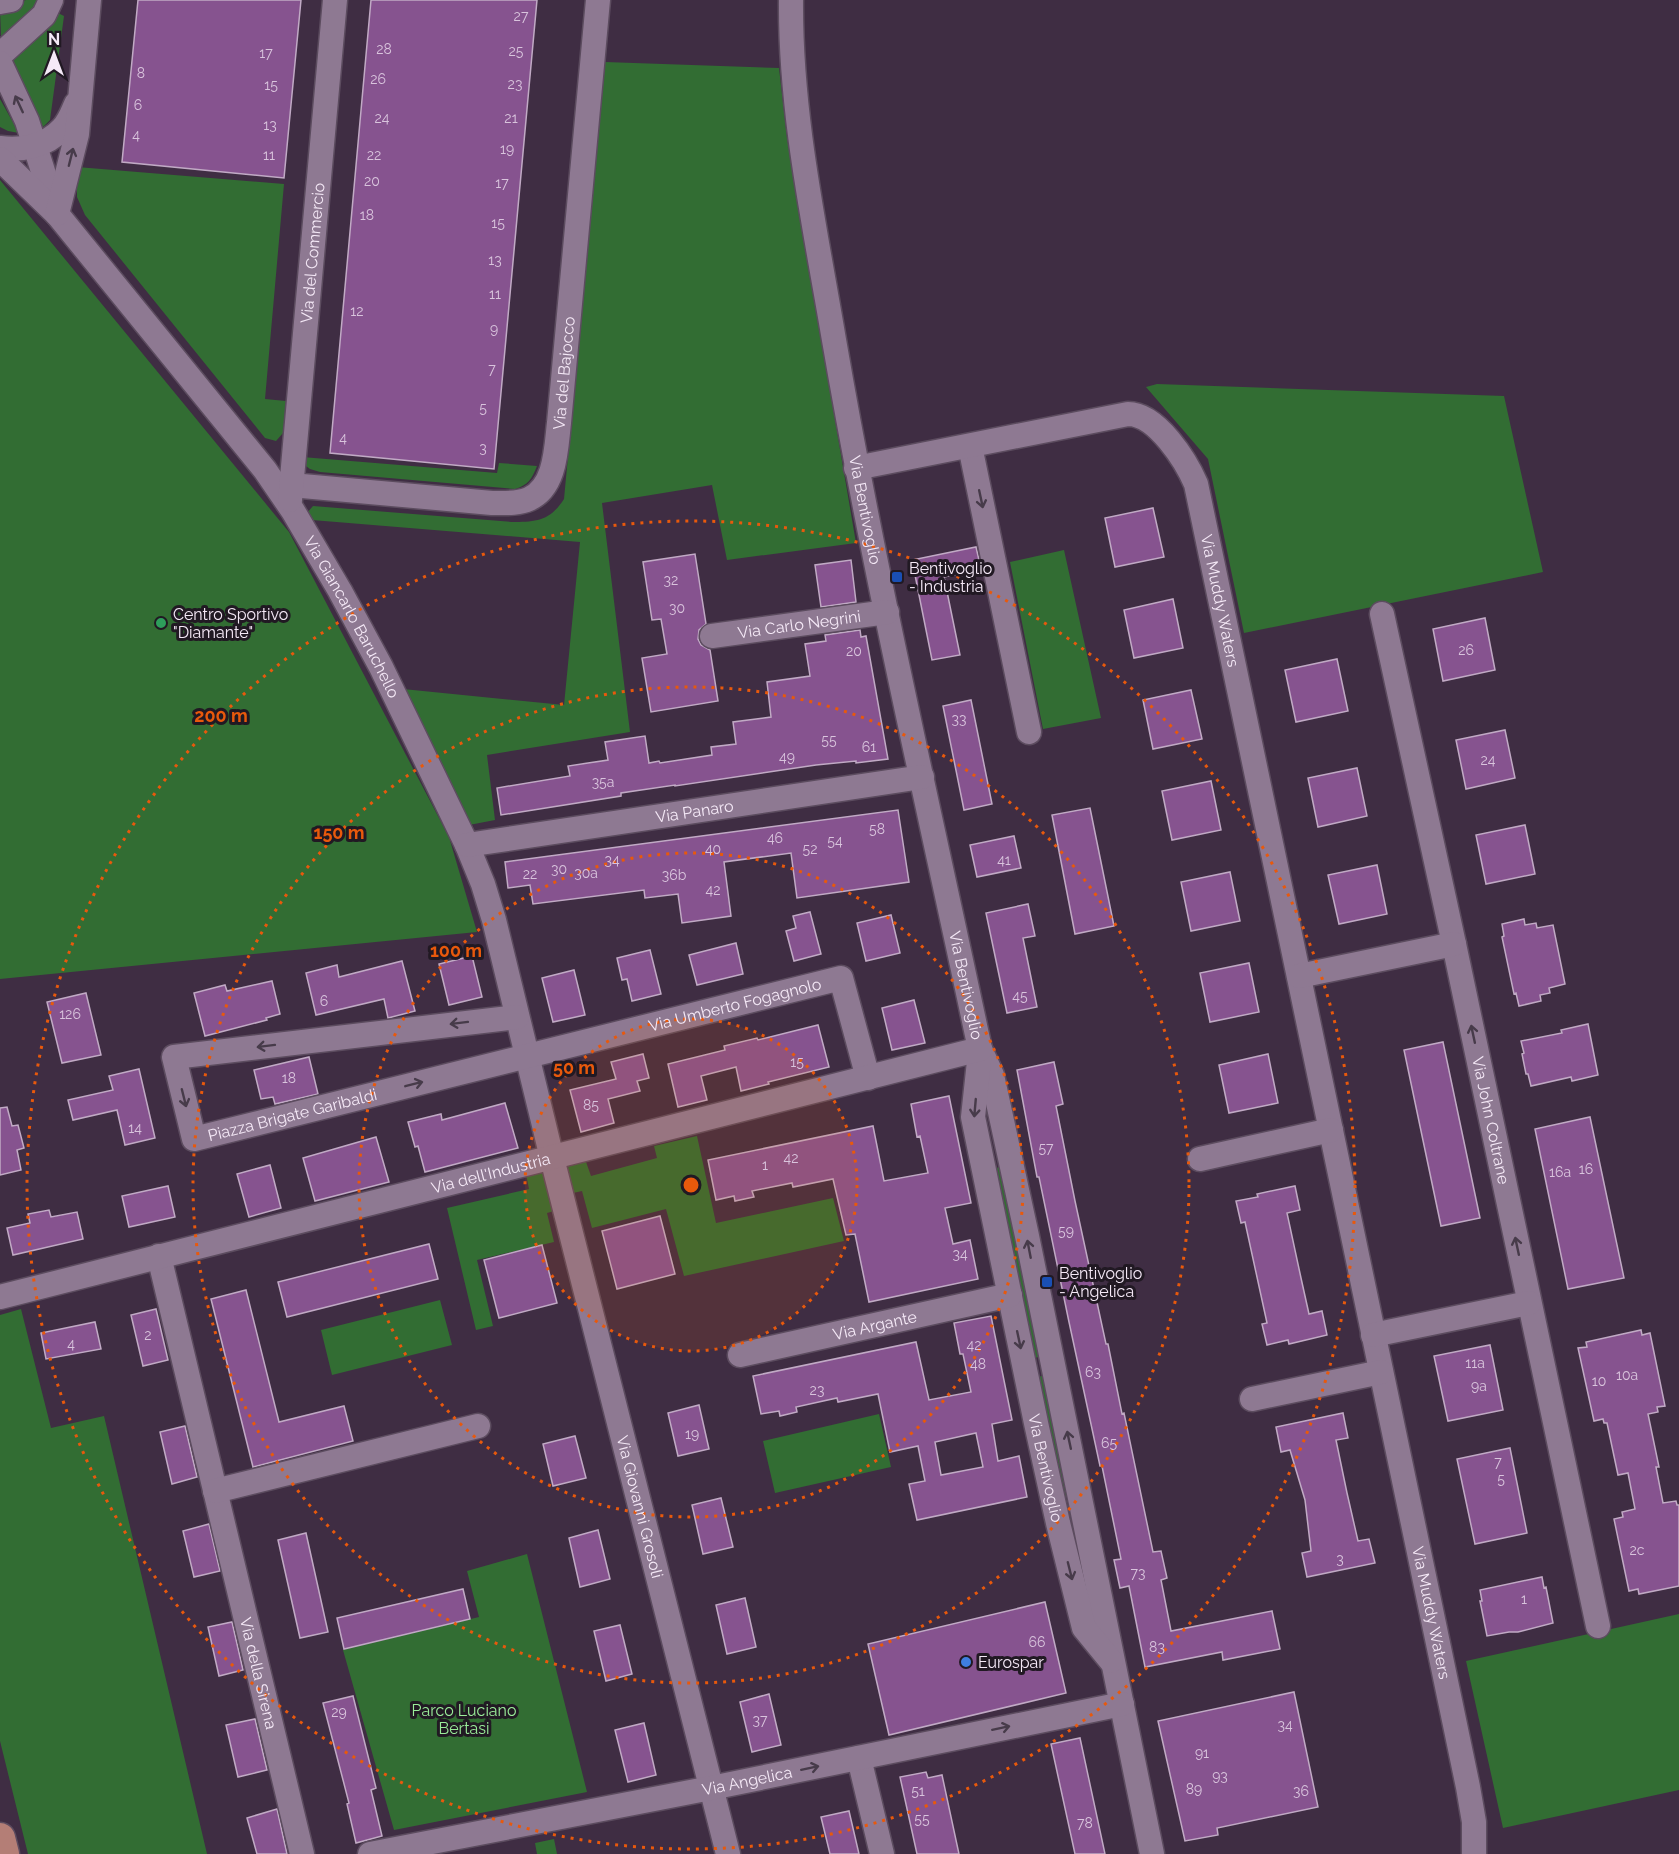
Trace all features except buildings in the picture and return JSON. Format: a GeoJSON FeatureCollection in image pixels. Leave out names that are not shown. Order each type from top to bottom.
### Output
{"type":"FeatureCollection","features":[{"type":"Feature","properties":{"kind":"main road"},"geometry":{"type":"LineString","coordinates":[[0,1838],[4,1854]]}},
{"type":"Feature","properties":{"kind":"street"},"geometry":{"type":"LineString","coordinates":[[0,2],[11,0]]}},
{"type":"Feature","properties":{"kind":"street"},"geometry":{"type":"LineString","coordinates":[[0,55],[44,15],[51,0]]}},
{"type":"Feature","properties":{"kind":"street"},"geometry":{"type":"LineString","coordinates":[[57,214],[77,134],[89,0]]}},
{"type":"Feature","properties":{"kind":"street","name":"Via del Commercio"},"geometry":{"type":"LineString","coordinates":[[290,495],[335,0]]}},
{"type":"Feature","properties":{"kind":"street","name":"Via del Bajocco"},"geometry":{"type":"LineString","coordinates":[[290,495],[516,503],[528,500],[540,493],[549,477],[555,455],[559,423],[598,0]]}},
{"type":"Feature","properties":{"kind":"street","name":"Via Bentivoglio"},"geometry":{"type":"LineString","coordinates":[[791,0],[791,54],[800,144],[856,468],[980,1049],[992,1075],[1088,1532],[1152,1854]]}},
{"type":"Feature","properties":{"kind":"street"},"geometry":{"type":"LineString","coordinates":[[0,63],[27,121],[57,214]]}},
{"type":"Feature","properties":{"kind":"street"},"geometry":{"type":"LineString","coordinates":[[0,148],[18,149],[35,146],[52,137],[62,130],[69,120],[80,97]]}},
{"type":"Feature","properties":{"kind":"street","name":"Via Giancarlo Baruchello"},"geometry":{"type":"LineString","coordinates":[[0,159],[57,214],[258,462],[290,495],[381,667],[467,845],[483,884],[494,920],[552,1158]]}},
{"type":"Feature","properties":{"kind":"street","name":"Via Muddy Waters"},"geometry":{"type":"LineString","coordinates":[[856,468],[1136,414],[1159,429],[1188,468],[1196,484],[1470,1798],[1474,1822],[1474,1854]]}},
{"type":"Feature","properties":{"kind":"street"},"geometry":{"type":"LineString","coordinates":[[970,446],[1029,732]]}},
{"type":"Feature","properties":{"kind":"street","name":"Via Carlo Negrini"},"geometry":{"type":"LineString","coordinates":[[712,636],[887,612]]}},
{"type":"Feature","properties":{"kind":"street","name":"Via John Coltrane"},"geometry":{"type":"LineString","coordinates":[[1382,614],[1598,1626]]}},
{"type":"Feature","properties":{"kind":"street","name":"Via Panaro"},"geometry":{"type":"LineString","coordinates":[[467,845],[922,777]]}},
{"type":"Feature","properties":{"kind":"street"},"geometry":{"type":"LineString","coordinates":[[1299,976],[1454,944]]}},
{"type":"Feature","properties":{"kind":"street","name":"Via Umberto Fogagnolo"},"geometry":{"type":"LineString","coordinates":[[527,1056],[842,978],[868,1078]]}},
{"type":"Feature","properties":{"kind":"street","name":"Piazza Brigate Garibaldi"},"geometry":{"type":"LineString","coordinates":[[518,1017],[174,1057],[194,1139],[527,1056]]}},
{"type":"Feature","properties":{"kind":"street","name":"Via Bentivoglio"},"geometry":{"type":"LineString","coordinates":[[980,1049],[974,1117],[1058,1523],[1084,1628],[1114,1664]]}},
{"type":"Feature","properties":{"kind":"street","name":"Via dell'Industria"},"geometry":{"type":"LineString","coordinates":[[0,1297],[980,1049]]}},
{"type":"Feature","properties":{"kind":"street"},"geometry":{"type":"LineString","coordinates":[[1200,1159],[1331,1130]]}},
{"type":"Feature","properties":{"kind":"street","name":"Via Giovanni Grosoli"},"geometry":{"type":"LineString","coordinates":[[552,1158],[728,1854]]}},
{"type":"Feature","properties":{"kind":"street","name":"Via della Sirena"},"geometry":{"type":"LineString","coordinates":[[159,1257],[302,1854]]}},
{"type":"Feature","properties":{"kind":"street","name":"Via Argante"},"geometry":{"type":"LineString","coordinates":[[740,1355],[1010,1295]]}},
{"type":"Feature","properties":{"kind":"street"},"geometry":{"type":"LineString","coordinates":[[1373,1335],[1529,1303]]}},
{"type":"Feature","properties":{"kind":"street"},"geometry":{"type":"LineString","coordinates":[[1252,1399],[1381,1372]]}},
{"type":"Feature","properties":{"kind":"street"},"geometry":{"type":"LineString","coordinates":[[215,1491],[478,1426]]}},
{"type":"Feature","properties":{"kind":"street"},"geometry":{"type":"LineString","coordinates":[[1080,1497],[1058,1523],[1088,1532]]}},
{"type":"Feature","properties":{"kind":"street","name":"Via Angelica"},"geometry":{"type":"LineString","coordinates":[[370,1854],[711,1788],[1122,1704]]}},
{"type":"Feature","properties":{"kind":"street"},"geometry":{"type":"LineString","coordinates":[[859,1758],[882,1854]]}},
{"type":"Feature","properties":{"kind":"green space"},"geometry":{"type":"Polygon","coordinates":[[[26,0],[42,0],[1,37],[0,9],[26,0]]]}},
{"type":"Feature","properties":{"kind":"green space"},"geometry":{"type":"Polygon","coordinates":[[[58,13],[64,16],[50,120],[43,127],[8,57],[36,35],[58,13]]]}},
{"type":"Feature","properties":{"kind":"green space"},"geometry":{"type":"Polygon","coordinates":[[[605,62],[779,68],[787,138],[856,543],[727,560],[712,485],[602,503],[630,732],[487,755],[495,820],[469,825],[403,689],[564,705],[580,542],[312,520],[307,513],[313,506],[528,522],[548,516],[564,499],[605,62]]]}},
{"type":"Feature","properties":{"kind":"green space"},"geometry":{"type":"Polygon","coordinates":[[[0,99],[19,133],[0,127],[0,99]]]}},
{"type":"Feature","properties":{"kind":"green space"},"geometry":{"type":"Polygon","coordinates":[[[77,167],[284,184],[265,399],[286,401],[283,433],[276,441],[265,438],[85,215],[77,197],[77,167]]]}},
{"type":"Feature","properties":{"kind":"green space","name":"Centro Sportivo \"Diamante\""},"geometry":{"type":"Polygon","coordinates":[[[0,180],[289,532],[449,837],[477,932],[0,979],[0,180]]]}},
{"type":"Feature","properties":{"kind":"green space"},"geometry":{"type":"Polygon","coordinates":[[[1157,384],[1504,396],[1543,572],[1244,633],[1208,459],[1146,387],[1157,384]]]}},
{"type":"Feature","properties":{"kind":"green space"},"geometry":{"type":"Polygon","coordinates":[[[302,457],[497,473],[499,463],[537,466],[529,481],[515,489],[320,472],[303,464],[302,457]]]}},
{"type":"Feature","properties":{"kind":"green space"},"geometry":{"type":"Polygon","coordinates":[[[1064,550],[1101,718],[1043,729],[1010,562],[1064,550]]]}},
{"type":"Feature","properties":{"kind":"green space"},"geometry":{"type":"Polygon","coordinates":[[[697,1136],[716,1223],[833,1198],[844,1241],[684,1276],[666,1209],[592,1228],[582,1191],[573,1193],[565,1164],[585,1159],[591,1176],[657,1158],[654,1146],[697,1136]]]}},
{"type":"Feature","properties":{"kind":"green space"},"geometry":{"type":"Polygon","coordinates":[[[1003,1166],[1043,1356],[1030,1359],[990,1170],[1003,1166]]]}},
{"type":"Feature","properties":{"kind":"green space"},"geometry":{"type":"Polygon","coordinates":[[[544,1170],[554,1211],[547,1213],[554,1242],[477,1260],[493,1326],[476,1330],[447,1208],[529,1189],[526,1174],[544,1170]]]}},
{"type":"Feature","properties":{"kind":"green space"},"geometry":{"type":"Polygon","coordinates":[[[440,1300],[452,1345],[332,1375],[321,1330],[440,1300]]]}},
{"type":"Feature","properties":{"kind":"green space"},"geometry":{"type":"Polygon","coordinates":[[[21,1309],[51,1428],[104,1416],[207,1854],[28,1854],[0,1741],[0,1315],[21,1309]]]}},
{"type":"Feature","properties":{"kind":"green space"},"geometry":{"type":"Polygon","coordinates":[[[1050,1374],[1069,1496],[1062,1496],[1034,1378],[1050,1374]]]}},
{"type":"Feature","properties":{"kind":"green space"},"geometry":{"type":"Polygon","coordinates":[[[879,1414],[891,1467],[775,1493],[763,1441],[879,1414]]]}},
{"type":"Feature","properties":{"kind":"green space","name":"Parco Luciano Bertasi"},"geometry":{"type":"Polygon","coordinates":[[[527,1554],[587,1792],[394,1830],[343,1650],[479,1617],[467,1571],[527,1554]]]}},
{"type":"Feature","properties":{"kind":"green space"},"geometry":{"type":"Polygon","coordinates":[[[1679,1614],[1679,1790],[1503,1828],[1466,1661],[1679,1614]]]}},
{"type":"Feature","properties":{"kind":"green space"},"geometry":{"type":"Polygon","coordinates":[[[554,1839],[557,1854],[537,1854],[535,1843],[554,1839]]]}},
{"type":"Feature","properties":{"kind":"place","name":"Bentivoglio - Industria"},"geometry":{"type":"Point","coordinates":[897,577]}},
{"type":"Feature","properties":{"kind":"place","name":"Centro Sportivo \"Diamante\""},"geometry":{"type":"Point","coordinates":[161,623]}},
{"type":"Feature","properties":{"kind":"place","name":"Bentivoglio - Angelica"},"geometry":{"type":"Point","coordinates":[1047,1282]}},
{"type":"Feature","properties":{"kind":"place","name":"Eurospar"},"geometry":{"type":"Point","coordinates":[966,1662]}}]}
